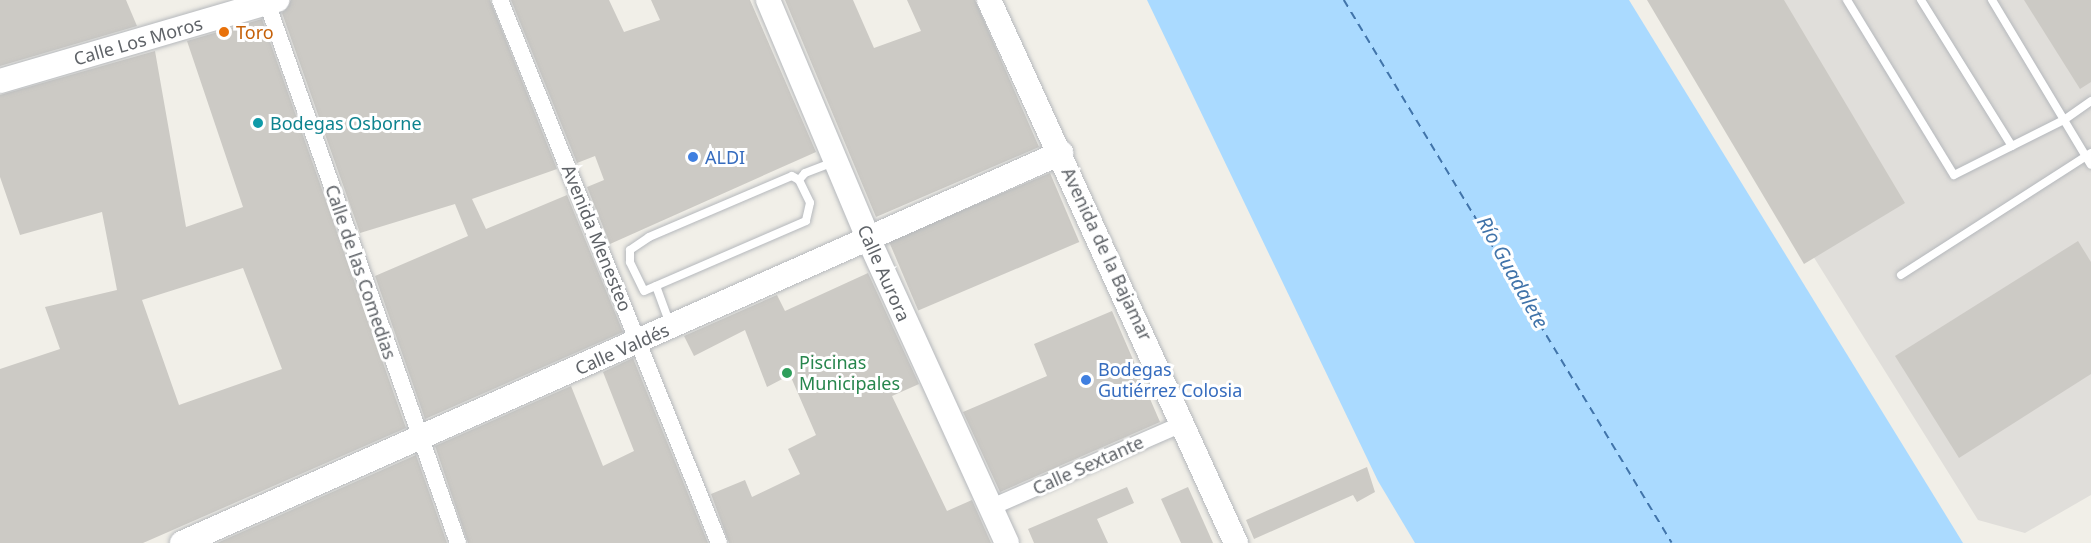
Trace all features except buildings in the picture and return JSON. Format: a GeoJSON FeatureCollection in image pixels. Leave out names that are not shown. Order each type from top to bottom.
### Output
{"type":"FeatureCollection","features":[{"type":"Feature","properties":{"kind":"street","name":"Avenida Menesteo"},"geometry":{"type":"LineString","coordinates":[[500,0],[640,342],[718,543]]}},
{"type":"Feature","properties":{"kind":"street","name":"Calle Aurora"},"geometry":{"type":"LineString","coordinates":[[768,0],[837,161],[867,238],[1007,543]]}},
{"type":"Feature","properties":{"kind":"street","name":"Avenida de la Bajamar"},"geometry":{"type":"LineString","coordinates":[[989,0],[1184,423],[1236,543]]}},
{"type":"Feature","properties":{"kind":"street","name":"Calle Los Moros"},"geometry":{"type":"LineString","coordinates":[[0,81],[270,1]]}},
{"type":"Feature","properties":{"kind":"street","name":"Calle de las Comedias"},"geometry":{"type":"LineString","coordinates":[[270,1],[419,437],[459,543]]}},
{"type":"Feature","properties":{"kind":"street","name":"Calle Valdés"},"geometry":{"type":"LineString","coordinates":[[186,542],[1061,153]]}},
{"type":"Feature","properties":{"kind":"street","name":"Calle Sextante"},"geometry":{"type":"LineString","coordinates":[[992,507],[1184,423]]}},
{"type":"Feature","properties":{"kind":"lane"},"geometry":{"type":"LineString","coordinates":[[1847,0],[1954,175],[2064,120],[2091,101]]}},
{"type":"Feature","properties":{"kind":"lane"},"geometry":{"type":"LineString","coordinates":[[1921,0],[2012,146]]}},
{"type":"Feature","properties":{"kind":"lane"},"geometry":{"type":"LineString","coordinates":[[1992,0],[2064,120],[2089,154],[2091,165]]}},
{"type":"Feature","properties":{"kind":"lane"},"geometry":{"type":"LineString","coordinates":[[1901,275],[2089,154]]}},
{"type":"Feature","properties":{"kind":"lane"},"geometry":{"type":"LineString","coordinates":[[799,180],[805,173],[837,161]]}},
{"type":"Feature","properties":{"kind":"lane"},"geometry":{"type":"LineString","coordinates":[[792,176],[799,180],[810,203],[806,221],[644,291],[630,262],[630,250],[649,237],[792,176]]}},
{"type":"Feature","properties":{"kind":"lane"},"geometry":{"type":"LineString","coordinates":[[656,286],[671,327]]}},
{"type":"Feature","properties":{"kind":"shaded area"},"geometry":{"type":"Polygon","coordinates":[[[1653,0],[2091,0],[2091,495],[2025,533],[1978,520],[1653,0]]]}},
{"type":"Feature","properties":{"kind":"water","name":"Río Guadalete"},"geometry":{"type":"Polygon","coordinates":[[[1147,0],[1629,0],[1963,543],[1415,543],[1378,481],[1147,0]]]}},
{"type":"Feature","properties":{"kind":"ferry route"},"geometry":{"type":"LineString","coordinates":[[1344,0],[1672,543]]}},
{"type":"Feature","properties":{"kind":"place","name":"Toro"},"geometry":{"type":"Point","coordinates":[224,32]}},
{"type":"Feature","properties":{"kind":"place","name":"Bodegas Osborne"},"geometry":{"type":"Point","coordinates":[258,123]}},
{"type":"Feature","properties":{"kind":"place","name":"ALDI"},"geometry":{"type":"Point","coordinates":[693,157]}},
{"type":"Feature","properties":{"kind":"place","name":"Piscinas Municipales"},"geometry":{"type":"Point","coordinates":[787,373]}},
{"type":"Feature","properties":{"kind":"place","name":"Bodegas Gutiérrez Colosia"},"geometry":{"type":"Point","coordinates":[1086,380]}}]}
